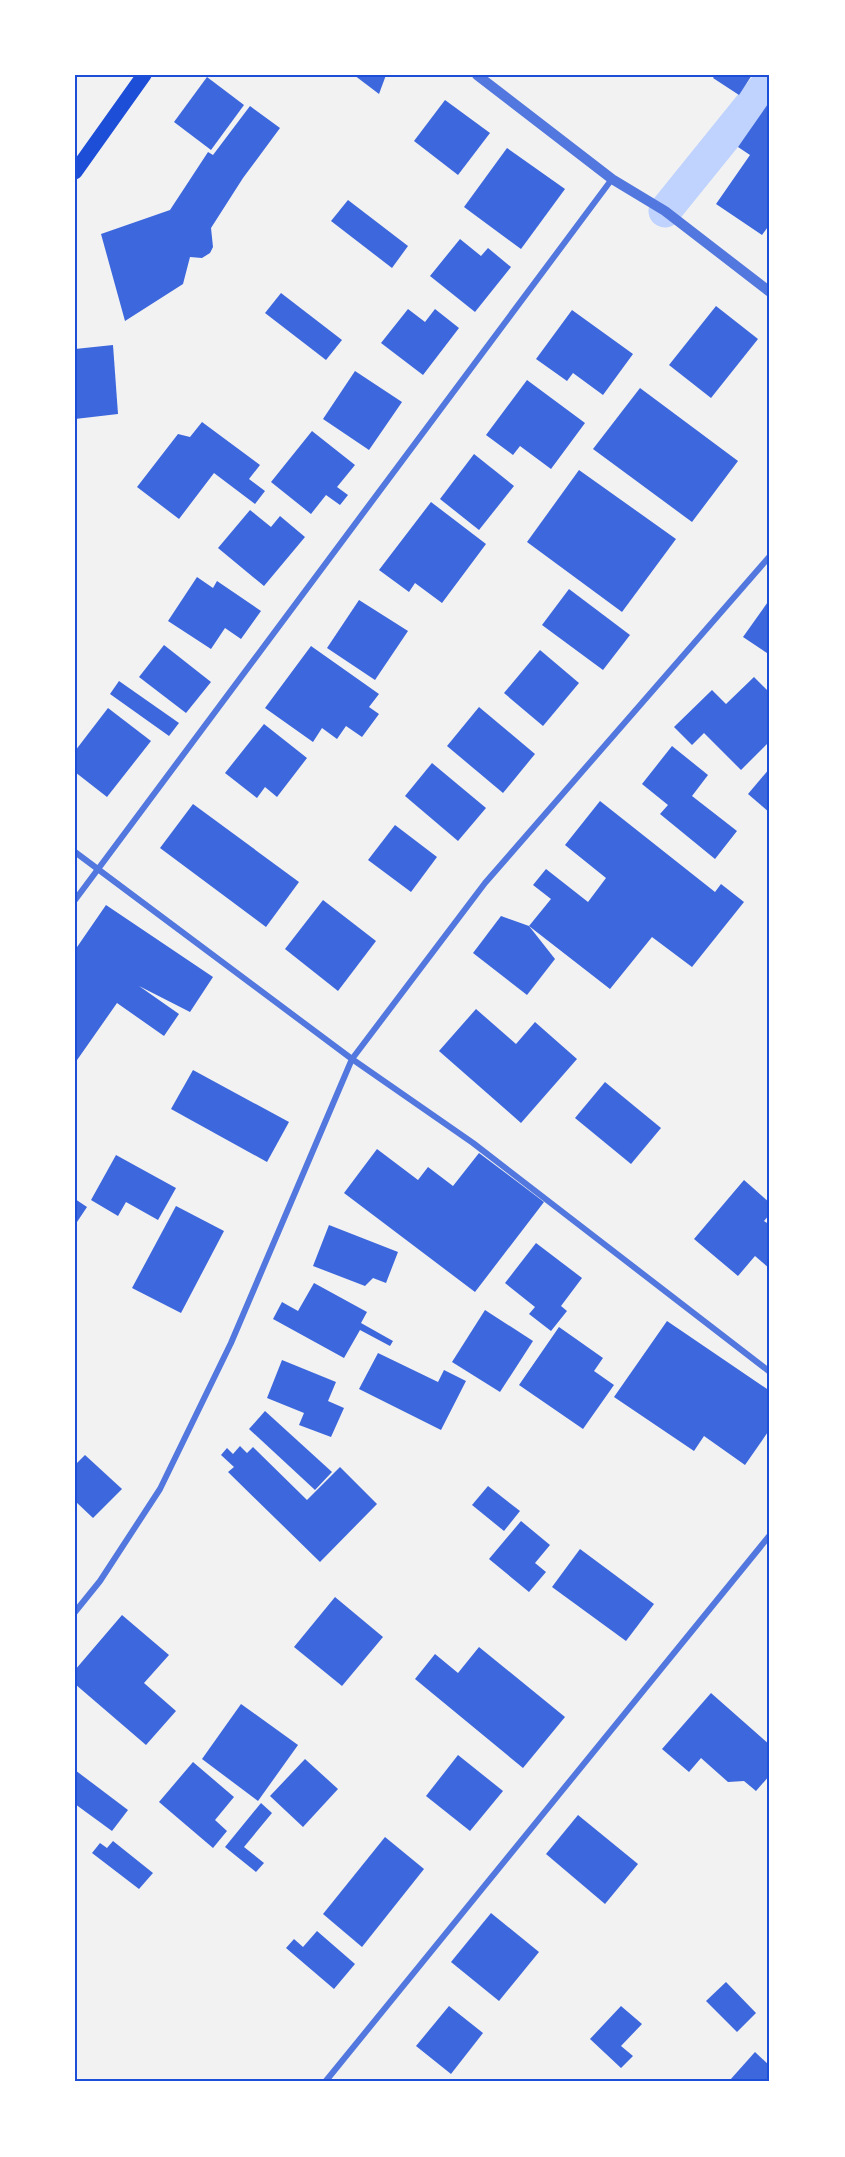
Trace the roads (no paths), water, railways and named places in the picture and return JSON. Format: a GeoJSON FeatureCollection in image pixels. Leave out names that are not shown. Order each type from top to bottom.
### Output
{"type":"FeatureCollection","features":[{"type":"Feature","properties":{"kind":"main road"},"geometry":{"type":"LineString","coordinates":[[75,172],[144,75]]}},
{"type":"Feature","properties":{"kind":"street"},"geometry":{"type":"LineString","coordinates":[[477,75],[612,179],[664,211],[770,292]]}},
{"type":"Feature","properties":{"kind":"street"},"geometry":{"type":"LineString","coordinates":[[75,900],[612,179]]}},
{"type":"Feature","properties":{"kind":"street"},"geometry":{"type":"LineString","coordinates":[[75,1612],[100,1581],[160,1489],[231,1343],[352,1059],[485,883],[770,556]]}},
{"type":"Feature","properties":{"kind":"street"},"geometry":{"type":"LineString","coordinates":[[75,852],[352,1059],[473,1143],[770,1372]]}},
{"type":"Feature","properties":{"kind":"street"},"geometry":{"type":"LineString","coordinates":[[326,2082],[770,1535]]}},
{"type":"Feature","properties":{"kind":"waterway"},"geometry":{"type":"LineString","coordinates":[[665,211],[770,81]]}}]}
